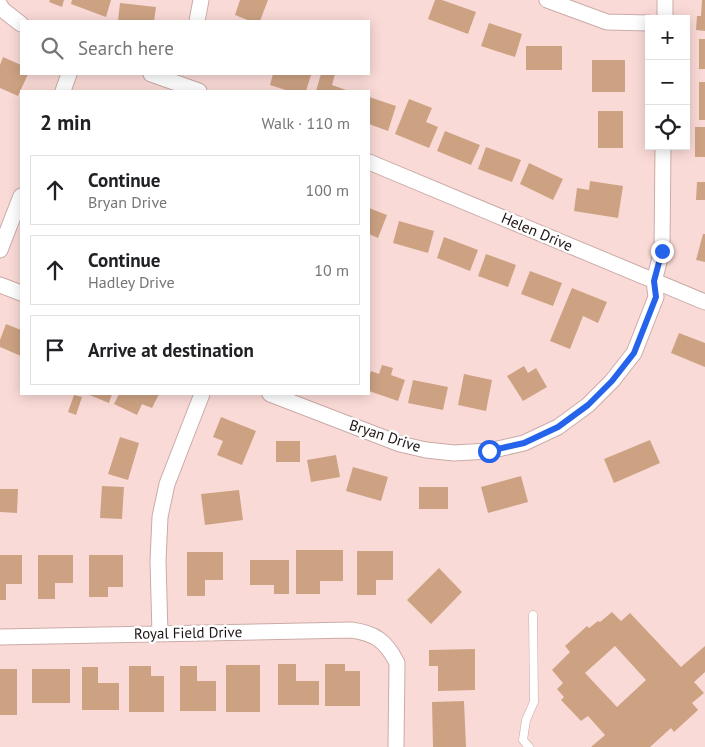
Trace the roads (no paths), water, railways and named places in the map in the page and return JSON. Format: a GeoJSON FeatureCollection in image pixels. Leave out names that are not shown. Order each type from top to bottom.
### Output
{"type":"FeatureCollection","features":[{"type":"Feature","properties":{"kind":"street"},"geometry":{"type":"LineString","coordinates":[[196,20],[201,0]]}},
{"type":"Feature","properties":{"kind":"street"},"geometry":{"type":"LineString","coordinates":[[547,0],[607,22],[645,23]]}},
{"type":"Feature","properties":{"kind":"street"},"geometry":{"type":"LineString","coordinates":[[665,0],[665,15]]}},
{"type":"Feature","properties":{"kind":"street"},"geometry":{"type":"LineString","coordinates":[[0,4],[3,10],[20,23]]}},
{"type":"Feature","properties":{"kind":"street"},"geometry":{"type":"LineString","coordinates":[[63,90],[70,75]]}},
{"type":"Feature","properties":{"kind":"street"},"geometry":{"type":"LineString","coordinates":[[158,75],[184,79],[198,90]]}},
{"type":"Feature","properties":{"kind":"street","name":"Bryan Drive"},"geometry":{"type":"LineString","coordinates":[[273,395],[400,444],[426,450],[454,453],[489,451],[524,443],[558,427],[588,405],[612,381],[634,353],[656,297],[654,281],[662,251],[663,150]]}},
{"type":"Feature","properties":{"kind":"street","name":"Helen Drive"},"geometry":{"type":"LineString","coordinates":[[370,162],[705,302]]}},
{"type":"Feature","properties":{"kind":"street"},"geometry":{"type":"LineString","coordinates":[[0,250],[20,199]]}},
{"type":"Feature","properties":{"kind":"street"},"geometry":{"type":"LineString","coordinates":[[0,285],[20,293]]}},
{"type":"Feature","properties":{"kind":"street"},"geometry":{"type":"LineString","coordinates":[[160,634],[158,561],[160,517],[167,484],[202,395]]}},
{"type":"Feature","properties":{"kind":"street","name":"Royal Field Drive"},"geometry":{"type":"LineString","coordinates":[[0,637],[351,630],[365,632],[375,636],[384,643],[392,652],[397,662],[396,747]]}},
{"type":"Feature","properties":{"kind":"lane"},"geometry":{"type":"LineString","coordinates":[[529,747],[523,740],[526,720],[534,702],[533,615]]}}]}
